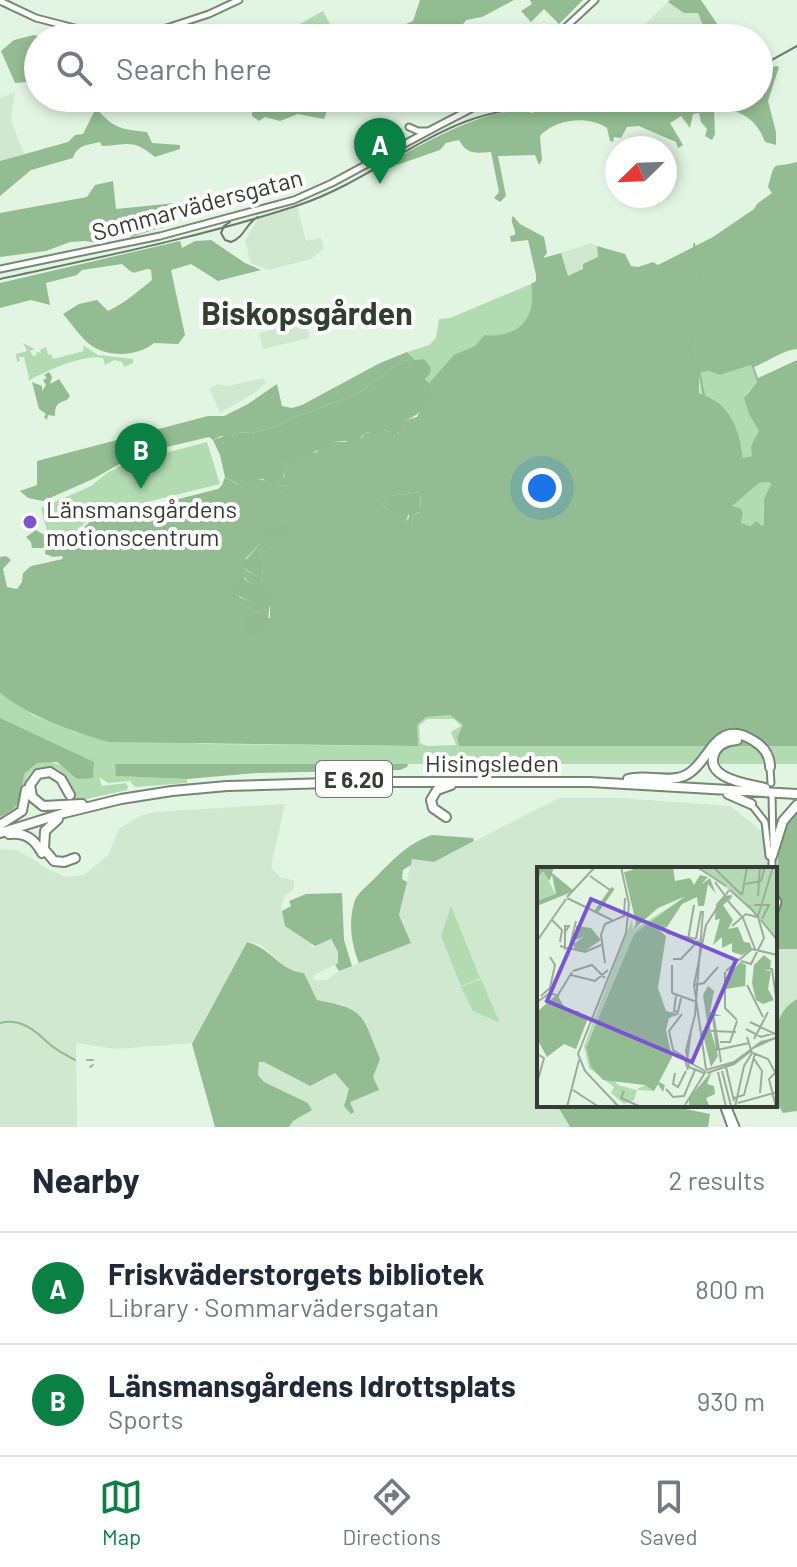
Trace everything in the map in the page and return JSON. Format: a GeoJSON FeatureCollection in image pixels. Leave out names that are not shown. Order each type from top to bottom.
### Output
{"type":"FeatureCollection","features":[{"type":"Feature","properties":{"kind":"highway"},"geometry":{"type":"LineString","coordinates":[[628,779],[684,776],[697,766],[715,742],[731,735],[743,736],[758,744],[767,755],[770,767]]}},
{"type":"Feature","properties":{"kind":"highway"},"geometry":{"type":"LineString","coordinates":[[770,767],[761,751],[744,741],[731,740],[722,744],[714,755],[715,768],[723,776],[770,789]]}},
{"type":"Feature","properties":{"kind":"highway"},"geometry":{"type":"LineString","coordinates":[[0,831],[23,810],[28,781],[41,769],[53,769],[62,774],[70,795],[57,775],[43,772],[34,778],[30,786],[35,801],[50,807],[82,804]]}},
{"type":"Feature","properties":{"kind":"highway","name":"Hisingsleden"},"geometry":{"type":"LineString","coordinates":[[0,831],[82,804],[162,788],[213,783],[409,778],[628,779],[797,792]]}},
{"type":"Feature","properties":{"kind":"highway","name":"Hisingsleden"},"geometry":{"type":"LineString","coordinates":[[0,831],[102,803],[205,788],[362,782],[590,782],[797,792]]}},
{"type":"Feature","properties":{"kind":"highway"},"geometry":{"type":"LineString","coordinates":[[446,817],[432,807],[432,795],[441,787],[465,782]]}},
{"type":"Feature","properties":{"kind":"highway","name":"E 6.20"},"geometry":{"type":"LineString","coordinates":[[692,787],[733,795],[751,804]]}},
{"type":"Feature","properties":{"kind":"highway"},"geometry":{"type":"LineString","coordinates":[[0,831],[25,835],[35,842],[50,862],[61,867],[75,862],[59,862],[50,858],[43,847],[45,831],[55,820],[102,803]]}},
{"type":"Feature","properties":{"kind":"highway"},"geometry":{"type":"LineString","coordinates":[[772,856],[783,821],[797,805]]}},
{"type":"Feature","properties":{"kind":"street"},"geometry":{"type":"LineString","coordinates":[[179,24],[239,0]]}},
{"type":"Feature","properties":{"kind":"street"},"geometry":{"type":"LineString","coordinates":[[569,24],[595,0]]}},
{"type":"Feature","properties":{"kind":"street"},"geometry":{"type":"LineString","coordinates":[[0,1],[22,13],[56,24]]}},
{"type":"Feature","properties":{"kind":"street","name":"Sommarvädersgatan"},"geometry":{"type":"LineString","coordinates":[[0,269],[160,236],[294,200],[465,112]]}},
{"type":"Feature","properties":{"kind":"street","name":"Sommarvädersgatan"},"geometry":{"type":"LineString","coordinates":[[394,149],[436,127]]}},
{"type":"Feature","properties":{"kind":"street"},"geometry":{"type":"LineString","coordinates":[[404,142],[409,128],[428,131]]}},
{"type":"Feature","properties":{"kind":"street"},"geometry":{"type":"LineString","coordinates":[[770,767],[772,867]]}},
{"type":"Feature","properties":{"kind":"street"},"geometry":{"type":"LineString","coordinates":[[751,804],[767,828],[772,867]]}},
{"type":"Feature","properties":{"kind":"street"},"geometry":{"type":"LineString","coordinates":[[726,1107],[733,1127]]}},
{"type":"Feature","properties":{"kind":"shaded area"},"geometry":{"type":"Polygon","coordinates":[[[420,0],[514,0],[482,17],[466,20],[463,24],[406,24],[413,21],[420,0]]]}},
{"type":"Feature","properties":{"kind":"shaded area"},"geometry":{"type":"Polygon","coordinates":[[[530,0],[583,0],[559,24],[544,9],[531,22],[521,11],[532,4],[530,0]]]}},
{"type":"Feature","properties":{"kind":"shaded area"},"geometry":{"type":"Polygon","coordinates":[[[701,0],[717,24],[702,24],[698,13],[684,13],[668,2],[701,0]]]}},
{"type":"Feature","properties":{"kind":"shaded area"},"geometry":{"type":"Polygon","coordinates":[[[668,2],[684,13],[698,13],[703,24],[645,24],[668,2]]]}},
{"type":"Feature","properties":{"kind":"shaded area"},"geometry":{"type":"Polygon","coordinates":[[[323,11],[330,24],[300,24],[323,11]]]}},
{"type":"Feature","properties":{"kind":"shaded area"},"geometry":{"type":"Polygon","coordinates":[[[24,38],[24,82],[15,83],[1,51],[14,40],[24,38]]]}},
{"type":"Feature","properties":{"kind":"shaded area"},"geometry":{"type":"Polygon","coordinates":[[[776,66],[779,67],[773,86],[773,67],[776,66]]]}},
{"type":"Feature","properties":{"kind":"shaded area"},"geometry":{"type":"Polygon","coordinates":[[[15,92],[11,120],[24,154],[0,161],[0,98],[15,92]]]}},
{"type":"Feature","properties":{"kind":"shaded area"},"geometry":{"type":"Polygon","coordinates":[[[94,112],[100,112],[118,127],[147,132],[152,143],[180,145],[180,149],[155,157],[135,145],[102,146],[100,142],[87,145],[77,150],[73,158],[31,170],[0,196],[0,161],[68,142],[75,135],[83,134],[94,112]]]}},
{"type":"Feature","properties":{"kind":"shaded area"},"geometry":{"type":"Polygon","coordinates":[[[252,112],[327,112],[324,119],[298,114],[280,121],[265,117],[259,121],[252,116],[252,112]]]}},
{"type":"Feature","properties":{"kind":"shaded area"},"geometry":{"type":"Polygon","coordinates":[[[714,112],[715,134],[712,140],[705,136],[707,129],[699,113],[693,114],[690,128],[681,116],[670,123],[683,145],[678,148],[677,136],[662,136],[639,126],[627,127],[622,136],[609,136],[607,128],[591,121],[563,123],[540,136],[542,160],[539,165],[535,155],[498,156],[506,196],[500,202],[494,198],[499,192],[491,152],[469,151],[459,140],[397,165],[395,162],[397,158],[463,125],[500,113],[714,112]]]}},
{"type":"Feature","properties":{"kind":"shaded area"},"geometry":{"type":"Polygon","coordinates":[[[736,112],[771,112],[776,145],[765,142],[746,116],[736,112]]]}},
{"type":"Feature","properties":{"kind":"shaded area"},"geometry":{"type":"Polygon","coordinates":[[[797,162],[797,349],[754,367],[758,378],[797,360],[797,746],[459,746],[457,737],[463,725],[450,715],[426,717],[417,725],[418,746],[109,742],[39,717],[0,693],[0,557],[6,556],[11,560],[3,569],[7,587],[17,589],[23,573],[31,566],[63,559],[62,556],[45,554],[46,545],[32,548],[26,537],[36,530],[46,536],[47,541],[53,542],[77,533],[98,515],[151,506],[218,489],[225,477],[238,485],[242,480],[259,480],[286,485],[288,489],[281,469],[284,463],[300,455],[313,454],[333,441],[345,442],[366,433],[384,430],[397,434],[404,426],[399,426],[399,422],[417,417],[432,387],[429,383],[454,355],[475,346],[484,335],[516,329],[528,316],[531,284],[536,281],[536,275],[528,240],[511,242],[510,236],[515,235],[513,216],[520,224],[544,237],[547,253],[543,258],[561,253],[568,276],[598,257],[597,246],[625,254],[631,266],[653,262],[658,265],[713,237],[754,209],[772,193],[768,187],[774,168],[797,162]],[[751,365],[720,375],[709,371],[699,373],[699,393],[710,397],[726,410],[736,427],[743,458],[752,456],[751,446],[759,431],[744,398],[757,382],[751,365]],[[759,483],[732,506],[743,512],[741,523],[750,526],[757,521],[764,525],[764,499],[771,484],[759,483]],[[421,492],[381,497],[383,506],[397,513],[409,514],[406,520],[411,528],[413,515],[420,512],[421,492]],[[266,528],[261,543],[246,558],[245,569],[255,576],[256,581],[250,583],[244,577],[239,597],[267,610],[252,614],[270,618],[270,603],[261,584],[263,567],[259,552],[266,543],[266,536],[281,536],[279,528],[266,528]]]}},
{"type":"Feature","properties":{"kind":"shaded area"},"geometry":{"type":"Polygon","coordinates":[[[113,181],[116,209],[175,203],[174,221],[170,218],[169,225],[131,237],[127,231],[97,243],[70,242],[46,251],[0,257],[0,213],[87,197],[95,185],[113,181]]]}},
{"type":"Feature","properties":{"kind":"shaded area"},"geometry":{"type":"Polygon","coordinates":[[[297,206],[306,241],[321,238],[324,248],[311,259],[268,270],[251,263],[245,241],[259,216],[297,206]]]}},
{"type":"Feature","properties":{"kind":"shaded area"},"geometry":{"type":"Polygon","coordinates":[[[211,240],[261,270],[218,281],[191,264],[171,270],[185,335],[178,344],[154,343],[139,351],[121,354],[103,351],[88,343],[63,314],[79,304],[97,300],[108,311],[114,308],[152,280],[151,270],[148,269],[134,272],[122,264],[82,270],[77,275],[46,283],[50,305],[31,300],[0,308],[0,283],[180,241],[182,248],[195,241],[211,240]]]}},
{"type":"Feature","properties":{"kind":"shaded area"},"geometry":{"type":"Polygon","coordinates":[[[591,243],[597,246],[598,257],[583,264],[584,269],[568,276],[561,253],[591,243]]]}},
{"type":"Feature","properties":{"kind":"shaded area"},"geometry":{"type":"Polygon","coordinates":[[[531,284],[532,307],[523,324],[507,333],[484,335],[475,346],[454,356],[429,383],[425,381],[431,367],[424,359],[415,360],[407,352],[429,345],[436,338],[439,319],[450,318],[531,284]]]}},
{"type":"Feature","properties":{"kind":"shaded area"},"geometry":{"type":"Polygon","coordinates":[[[305,318],[310,338],[263,349],[259,333],[305,318]]]}},
{"type":"Feature","properties":{"kind":"shaded area"},"geometry":{"type":"Polygon","coordinates":[[[23,343],[35,349],[30,351],[33,356],[46,347],[53,359],[84,351],[83,345],[98,355],[133,359],[133,363],[124,367],[122,362],[114,360],[105,365],[103,358],[87,358],[28,381],[24,357],[19,357],[20,361],[17,362],[16,354],[27,351],[23,343]]]}},
{"type":"Feature","properties":{"kind":"shaded area"},"geometry":{"type":"Polygon","coordinates":[[[407,352],[415,360],[402,361],[356,395],[278,426],[251,433],[235,432],[232,436],[213,440],[209,437],[137,454],[93,479],[43,501],[28,498],[20,491],[37,485],[37,461],[208,416],[224,416],[277,384],[282,406],[292,408],[407,352]]]}},
{"type":"Feature","properties":{"kind":"shaded area"},"geometry":{"type":"Polygon","coordinates":[[[424,359],[431,367],[425,379],[432,386],[429,400],[417,414],[399,422],[405,429],[397,435],[389,435],[391,432],[384,430],[378,435],[368,432],[358,441],[333,441],[314,452],[315,457],[300,455],[294,465],[284,463],[283,475],[292,485],[288,489],[286,485],[270,485],[263,479],[242,480],[239,485],[225,477],[213,440],[232,436],[235,432],[251,433],[278,426],[356,395],[402,361],[424,359]]]}},
{"type":"Feature","properties":{"kind":"shaded area"},"geometry":{"type":"Polygon","coordinates":[[[751,365],[757,382],[746,394],[753,421],[760,430],[752,456],[743,458],[732,418],[719,403],[700,393],[699,373],[709,371],[720,375],[751,365]]]}},
{"type":"Feature","properties":{"kind":"shaded area"},"geometry":{"type":"Polygon","coordinates":[[[49,372],[52,377],[50,384],[59,379],[70,396],[57,405],[55,416],[48,415],[47,420],[44,417],[46,414],[39,409],[32,382],[42,386],[42,391],[46,385],[43,380],[47,378],[44,375],[49,372]]]}},
{"type":"Feature","properties":{"kind":"shaded area"},"geometry":{"type":"Polygon","coordinates":[[[264,378],[266,383],[256,392],[220,413],[209,388],[264,378]]]}},
{"type":"Feature","properties":{"kind":"shaded area"},"geometry":{"type":"Polygon","coordinates":[[[207,442],[220,484],[90,516],[78,531],[49,538],[41,508],[91,486],[127,463],[207,442]]]}},
{"type":"Feature","properties":{"kind":"shaded area"},"geometry":{"type":"Polygon","coordinates":[[[769,482],[771,485],[764,515],[784,566],[787,578],[785,589],[771,579],[773,558],[759,530],[755,524],[747,526],[741,523],[740,508],[731,506],[759,483],[769,482]]]}},
{"type":"Feature","properties":{"kind":"shaded area"},"geometry":{"type":"Polygon","coordinates":[[[421,492],[420,506],[428,514],[419,512],[413,515],[411,530],[406,520],[409,514],[401,517],[379,503],[380,497],[421,492]]]}},
{"type":"Feature","properties":{"kind":"shaded area"},"geometry":{"type":"Polygon","coordinates":[[[281,524],[289,526],[291,531],[284,537],[266,536],[266,543],[259,552],[263,564],[262,585],[274,599],[270,603],[267,628],[250,635],[244,633],[246,618],[267,610],[233,593],[233,587],[241,576],[250,583],[255,581],[255,576],[242,564],[261,543],[262,532],[266,528],[279,528],[281,524]]]}},
{"type":"Feature","properties":{"kind":"shaded area"},"geometry":{"type":"Polygon","coordinates":[[[0,693],[35,716],[78,733],[203,744],[417,746],[417,725],[426,717],[450,715],[463,725],[457,737],[459,746],[797,746],[797,764],[116,764],[117,776],[187,779],[187,783],[135,787],[130,781],[108,783],[99,777],[102,786],[126,783],[127,790],[73,802],[63,773],[45,767],[29,774],[23,805],[0,824],[0,817],[16,806],[23,778],[33,765],[49,762],[65,768],[94,763],[0,718],[0,693]],[[427,719],[419,726],[420,743],[427,746],[456,745],[451,732],[461,726],[454,719],[427,719]]]}},
{"type":"Feature","properties":{"kind":"shaded area"},"geometry":{"type":"Polygon","coordinates":[[[0,718],[94,762],[93,778],[77,779],[57,762],[37,763],[25,773],[18,804],[0,817],[0,718]]]}},
{"type":"Feature","properties":{"kind":"shaded area"},"geometry":{"type":"Polygon","coordinates":[[[115,764],[408,764],[400,770],[257,773],[187,779],[116,776],[115,764]]]}},
{"type":"Feature","properties":{"kind":"shaded area"},"geometry":{"type":"Polygon","coordinates":[[[559,798],[620,798],[730,806],[763,832],[778,832],[778,949],[797,949],[797,999],[791,1002],[777,1023],[777,867],[537,867],[537,1107],[558,1107],[570,1127],[289,1127],[312,1109],[308,1103],[264,1082],[258,1076],[259,1063],[264,1062],[310,1086],[335,1073],[350,1089],[344,1101],[350,1102],[373,1077],[344,1005],[317,1000],[304,973],[290,971],[261,945],[247,941],[193,1043],[116,1049],[76,1043],[77,1127],[0,1127],[0,849],[18,850],[66,877],[84,875],[108,855],[119,829],[140,816],[153,812],[285,804],[271,867],[281,878],[294,880],[294,890],[285,895],[281,906],[285,926],[311,942],[312,948],[330,939],[338,952],[338,963],[314,975],[313,980],[327,980],[339,971],[411,943],[399,915],[412,859],[434,862],[559,798]]]}},
{"type":"Feature","properties":{"kind":"shaded area"},"geometry":{"type":"Polygon","coordinates":[[[797,809],[797,949],[778,949],[778,832],[797,809]]]}},
{"type":"Feature","properties":{"kind":"shaded area"},"geometry":{"type":"Polygon","coordinates":[[[432,835],[473,838],[474,841],[434,862],[412,859],[411,865],[403,870],[402,879],[407,882],[399,915],[411,943],[359,963],[351,932],[356,897],[399,854],[432,835]]]}},
{"type":"Feature","properties":{"kind":"shaded area"},"geometry":{"type":"Polygon","coordinates":[[[342,893],[344,940],[352,966],[339,971],[335,965],[338,963],[338,952],[331,939],[315,946],[285,926],[282,911],[291,906],[289,901],[306,894],[342,893]]]}},
{"type":"Feature","properties":{"kind":"shaded area"},"geometry":{"type":"Polygon","coordinates":[[[451,906],[480,978],[461,986],[441,936],[451,906]]]}},
{"type":"Feature","properties":{"kind":"shaded area"},"geometry":{"type":"Polygon","coordinates":[[[247,942],[263,949],[288,968],[304,973],[317,1000],[354,1011],[365,1024],[380,1059],[373,1077],[379,1090],[350,1102],[354,1112],[351,1114],[344,1106],[349,1089],[335,1073],[310,1086],[259,1062],[258,1075],[264,1082],[308,1103],[312,1110],[293,1121],[289,1127],[215,1127],[192,1044],[247,942]]]}},
{"type":"Feature","properties":{"kind":"shaded area"},"geometry":{"type":"Polygon","coordinates":[[[481,979],[498,1022],[473,1011],[461,987],[481,979]]]}},
{"type":"Feature","properties":{"kind":"shaded area"},"geometry":{"type":"Polygon","coordinates":[[[797,999],[797,1111],[783,1113],[780,1108],[771,1108],[777,1107],[777,1028],[787,1007],[797,999]]]}},
{"type":"Feature","properties":{"kind":"shaded area"},"geometry":{"type":"Polygon","coordinates":[[[558,1107],[676,1107],[710,1114],[708,1127],[570,1127],[558,1107]]]}},
{"type":"Feature","properties":{"kind":"waterway"},"geometry":{"type":"LineString","coordinates":[[694,244],[700,279],[707,286],[715,311]]}},
{"type":"Feature","properties":{"kind":"waterway"},"geometry":{"type":"LineString","coordinates":[[709,321],[715,312]]}},
{"type":"Feature","properties":{"kind":"waterway"},"geometry":{"type":"LineString","coordinates":[[693,340],[695,327],[706,321]]}},
{"type":"Feature","properties":{"kind":"waterway"},"geometry":{"type":"LineString","coordinates":[[684,351],[694,342]]}},
{"type":"Feature","properties":{"kind":"waterway"},"geometry":{"type":"LineString","coordinates":[[688,348],[699,371],[704,395],[688,408]]}},
{"type":"Feature","properties":{"kind":"waterway"},"geometry":{"type":"LineString","coordinates":[[694,533],[709,526]]}},
{"type":"Feature","properties":{"kind":"waterway"},"geometry":{"type":"LineString","coordinates":[[0,1023],[14,1022],[26,1026],[75,1060]]}},
{"type":"Feature","properties":{"kind":"waterway"},"geometry":{"type":"LineString","coordinates":[[87,1060],[93,1060]]}},
{"type":"Feature","properties":{"kind":"tram line"},"geometry":{"type":"LineString","coordinates":[[773,59],[797,46]]}},
{"type":"Feature","properties":{"kind":"tram line"},"geometry":{"type":"LineString","coordinates":[[0,279],[188,237],[299,205],[342,187],[446,130],[498,112]]}},
{"type":"Feature","properties":{"kind":"tram line"},"geometry":{"type":"LineString","coordinates":[[230,222],[221,233],[225,240],[231,242],[258,217]]}},
{"type":"Feature","properties":{"kind":"place","name":"Friskväderstorgets bibliotek"},"geometry":{"type":"Point","coordinates":[380,184]}},
{"type":"Feature","properties":{"kind":"place","name":"Länsmansgårdens Idrottsplats"},"geometry":{"type":"Point","coordinates":[141,489]}},
{"type":"Feature","properties":{"kind":"place","name":"Länsmansgårdens motionscentrum"},"geometry":{"type":"Point","coordinates":[30,522]}},
{"type":"Feature","properties":{"kind":"district","name":"Biskopsgården"},"geometry":{"type":"Point","coordinates":[307,312]}}]}
